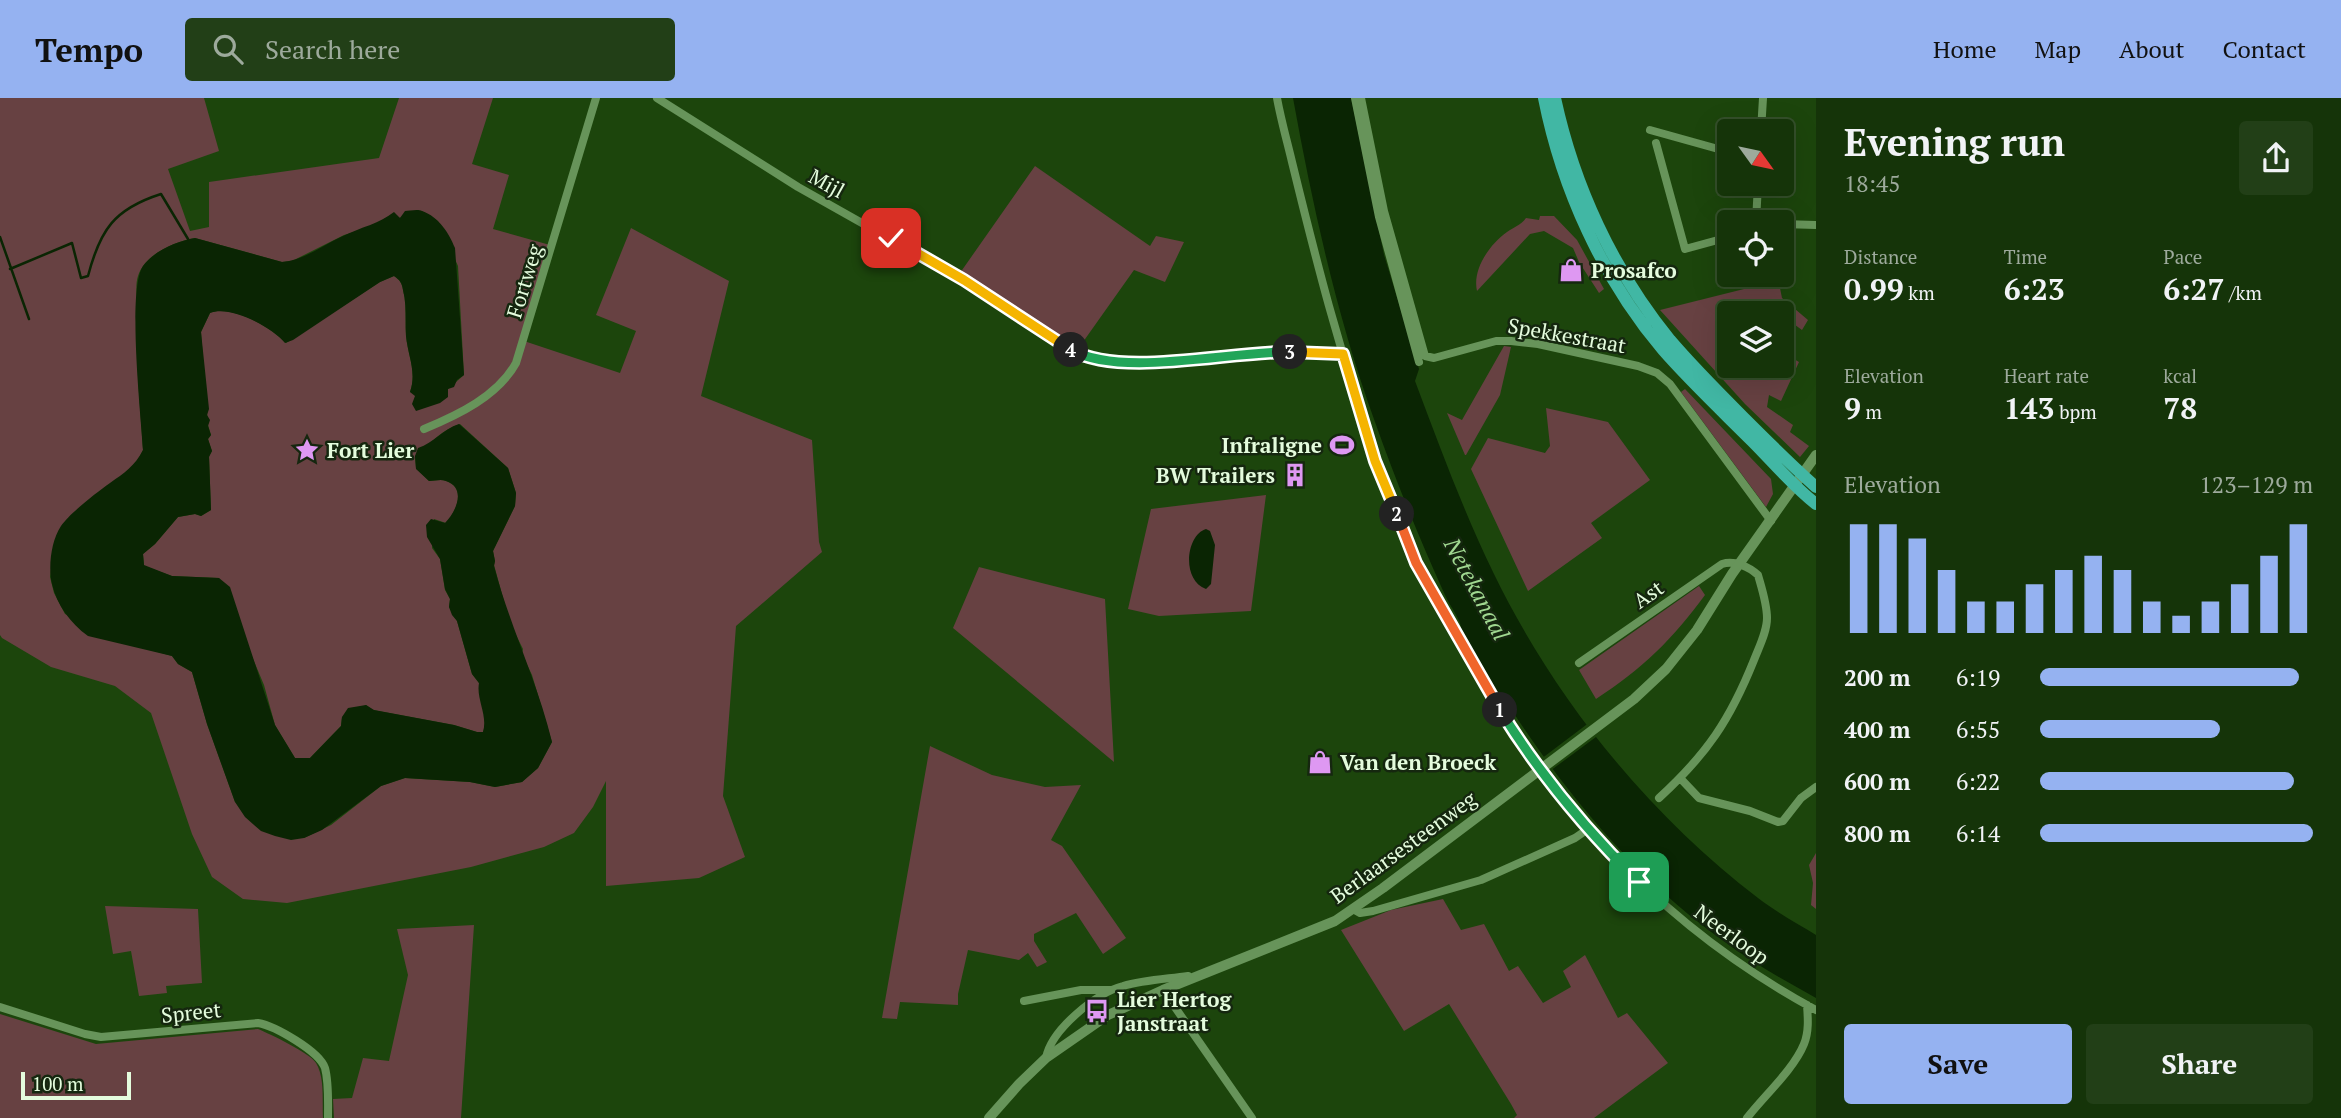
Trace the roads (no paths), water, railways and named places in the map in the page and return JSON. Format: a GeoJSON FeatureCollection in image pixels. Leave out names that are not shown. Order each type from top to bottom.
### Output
{"type":"FeatureCollection","features":[{"type":"Feature","properties":{"kind":"main road"},"geometry":{"type":"LineString","coordinates":[[1544,98],[1557,152],[1574,200],[1622,293],[1662,348],[1799,480],[1816,487]]}},
{"type":"Feature","properties":{"kind":"main road"},"geometry":{"type":"LineString","coordinates":[[1555,98],[1582,189],[1606,243],[1632,288],[1684,356],[1799,480],[1816,505]]}},
{"type":"Feature","properties":{"kind":"street","name":"Fortweg"},"geometry":{"type":"LineString","coordinates":[[424,429],[446,420],[490,393],[504,381],[516,363],[596,98]]}},
{"type":"Feature","properties":{"kind":"street","name":"Mijl"},"geometry":{"type":"LineString","coordinates":[[657,98],[798,187],[964,280],[1078,354],[1129,362],[1263,351],[1343,354]]}},
{"type":"Feature","properties":{"kind":"street"},"geometry":{"type":"LineString","coordinates":[[1277,98],[1309,233],[1343,354]]}},
{"type":"Feature","properties":{"kind":"street"},"geometry":{"type":"LineString","coordinates":[[1355,98],[1379,217],[1419,362]]}},
{"type":"Feature","properties":{"kind":"street","name":"Spekkestraat"},"geometry":{"type":"LineString","coordinates":[[1361,98],[1384,211],[1425,356],[1429,359],[1496,341],[1511,341],[1632,364],[1657,373],[1670,384],[1771,521]]}},
{"type":"Feature","properties":{"kind":"street"},"geometry":{"type":"LineString","coordinates":[[1762,119],[1763,98]]}},
{"type":"Feature","properties":{"kind":"street"},"geometry":{"type":"LineString","coordinates":[[1650,130],[1717,149]]}},
{"type":"Feature","properties":{"kind":"street"},"geometry":{"type":"LineString","coordinates":[[1656,143],[1685,249],[1717,240]]}},
{"type":"Feature","properties":{"kind":"street"},"geometry":{"type":"LineString","coordinates":[[1794,224],[1816,225]]}},
{"type":"Feature","properties":{"kind":"street","name":"Neerloop"},"geometry":{"type":"LineString","coordinates":[[1343,354],[1375,461],[1416,563],[1522,746],[1588,829],[1650,893],[1731,958],[1816,1010]]}},
{"type":"Feature","properties":{"kind":"street","name":"Berlaarsesteenweg"},"geometry":{"type":"LineString","coordinates":[[989,1118],[1046,1058],[1108,1015],[1201,974],[1315,931],[1353,909],[1610,717],[1666,669],[1697,630],[1816,455]]}},
{"type":"Feature","properties":{"kind":"street","name":"Ast"},"geometry":{"type":"LineString","coordinates":[[1579,663],[1722,564],[1740,564]]}},
{"type":"Feature","properties":{"kind":"street"},"geometry":{"type":"LineString","coordinates":[[1659,798],[1680,779],[1726,723],[1739,698],[1766,628],[1766,611],[1758,575],[1740,564]]}},
{"type":"Feature","properties":{"kind":"street"},"geometry":{"type":"LineString","coordinates":[[1680,779],[1699,798],[1750,811],[1778,822],[1783,821],[1801,798],[1816,787]]}},
{"type":"Feature","properties":{"kind":"street"},"geometry":{"type":"LineString","coordinates":[[1353,909],[1360,913],[1373,911],[1481,880],[1564,843],[1588,829]]}},
{"type":"Feature","properties":{"kind":"street","name":"Berlaarsesteenweg"},"geometry":{"type":"LineString","coordinates":[[1024,1001],[1081,990],[1111,990],[1138,983],[1201,974]]}},
{"type":"Feature","properties":{"kind":"street","name":"Berlaarsesteenweg"},"geometry":{"type":"LineString","coordinates":[[1046,1058],[1061,1030],[1078,1012],[1111,990]]}},
{"type":"Feature","properties":{"kind":"street"},"geometry":{"type":"LineString","coordinates":[[1163,990],[1252,1118]]}},
{"type":"Feature","properties":{"kind":"street"},"geometry":{"type":"LineString","coordinates":[[1747,1118],[1804,1044],[1807,1005]]}},
{"type":"Feature","properties":{"kind":"street","name":"Spreet"},"geometry":{"type":"LineString","coordinates":[[0,1007],[101,1037],[258,1023],[269,1026],[298,1043],[322,1062],[326,1075],[328,1118]]}},
{"type":"Feature","properties":{"kind":"water","name":"Netekanaal"},"geometry":{"type":"Polygon","coordinates":[[[1293,98],[1351,98],[1384,255],[1419,369],[1415,381],[1472,525],[1517,619],[1574,708],[1641,791],[1717,865],[1765,903],[1816,935],[1816,998],[1725,942],[1693,918],[1633,864],[1579,803],[1509,706],[1504,704],[1462,633],[1460,623],[1408,509],[1361,382],[1327,262],[1293,98]]]}},
{"type":"Feature","properties":{"kind":"water"},"geometry":{"type":"Polygon","coordinates":[[[420,210],[433,217],[446,231],[455,248],[464,375],[457,380],[454,387],[448,389],[448,397],[440,403],[416,411],[412,404],[415,396],[410,392],[412,371],[406,336],[404,296],[399,280],[394,276],[380,282],[285,343],[271,330],[250,319],[228,312],[210,313],[201,332],[209,409],[207,415],[210,420],[208,426],[211,435],[208,439],[212,451],[209,457],[211,510],[201,516],[195,514],[178,517],[143,554],[144,565],[172,576],[219,578],[230,587],[275,725],[295,758],[310,758],[341,726],[342,717],[348,708],[366,705],[374,710],[483,732],[479,683],[472,674],[457,621],[449,607],[450,599],[445,589],[440,559],[427,537],[426,525],[431,519],[445,523],[456,507],[458,494],[452,484],[444,480],[429,481],[416,469],[415,456],[418,448],[459,424],[508,468],[516,493],[515,506],[493,551],[494,566],[552,742],[538,768],[522,782],[495,787],[470,782],[405,778],[381,786],[322,830],[291,840],[261,831],[245,817],[235,802],[192,672],[178,664],[172,656],[88,636],[81,631],[65,613],[54,592],[51,554],[55,539],[65,521],[129,469],[143,450],[136,354],[136,300],[138,279],[143,266],[153,256],[166,247],[195,238],[282,262],[290,261],[394,212],[400,218],[405,211],[420,210]]]}},
{"type":"Feature","properties":{"kind":"water"},"geometry":{"type":"Polygon","coordinates":[[[1206,529],[1210,531],[1215,545],[1211,584],[1206,589],[1193,577],[1189,558],[1194,540],[1206,529]]]}},
{"type":"Feature","properties":{"kind":"waterway"},"geometry":{"type":"LineString","coordinates":[[10,269],[72,243],[81,278],[88,276],[98,246],[111,223],[131,207],[161,194],[188,239]]}},
{"type":"Feature","properties":{"kind":"waterway"},"geometry":{"type":"LineString","coordinates":[[0,237],[29,319]]}},
{"type":"Feature","properties":{"kind":"place","name":"Prosafco"},"geometry":{"type":"Point","coordinates":[1571,270]}},
{"type":"Feature","properties":{"kind":"place","name":"Infraligne"},"geometry":{"type":"Point","coordinates":[1342,445]}},
{"type":"Feature","properties":{"kind":"place","name":"Fort Lier"},"geometry":{"type":"Point","coordinates":[307,450]}},
{"type":"Feature","properties":{"kind":"place","name":"BW Trailers"},"geometry":{"type":"Point","coordinates":[1295,475]}},
{"type":"Feature","properties":{"kind":"place","name":"Van den Broeck"},"geometry":{"type":"Point","coordinates":[1320,762]}},
{"type":"Feature","properties":{"kind":"place","name":"Lier Hertog Janstraat"},"geometry":{"type":"Point","coordinates":[1097,1011]}}]}
